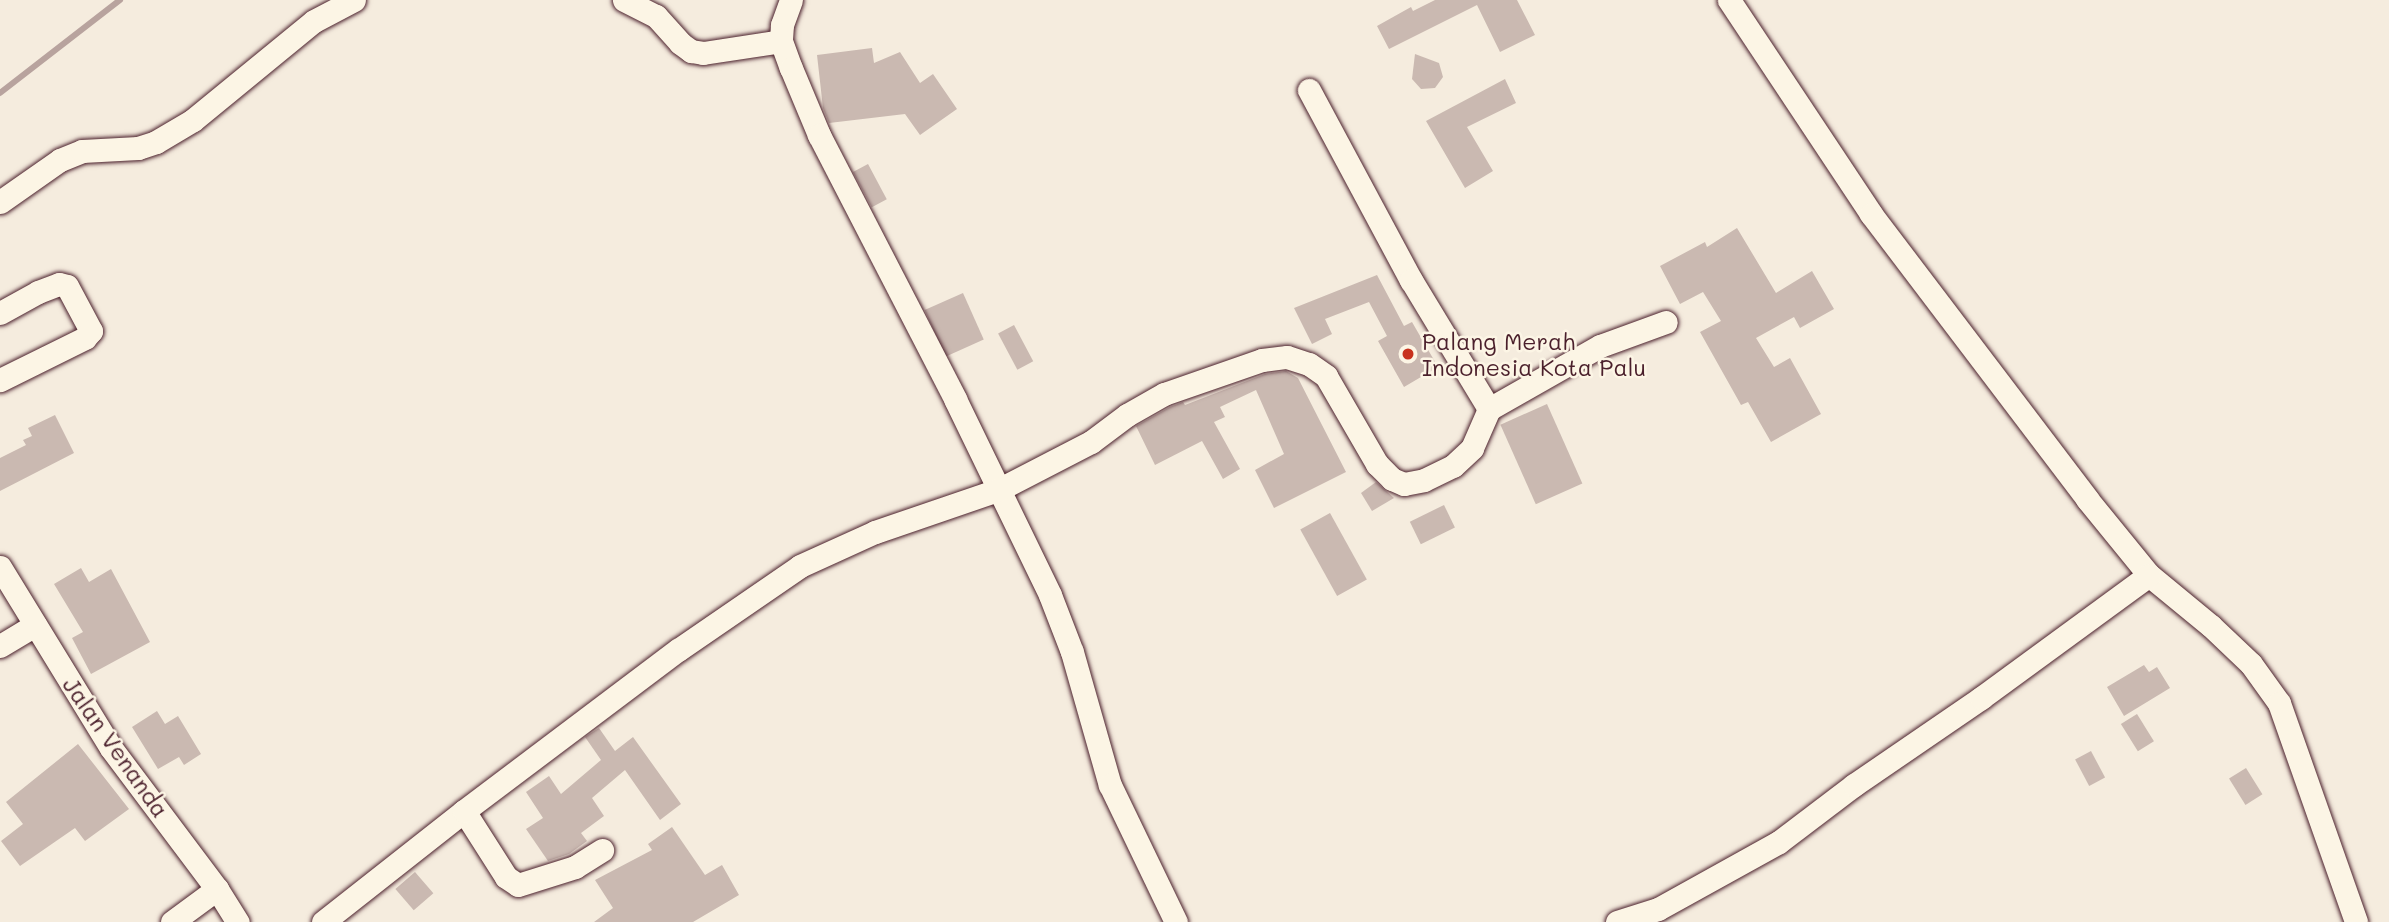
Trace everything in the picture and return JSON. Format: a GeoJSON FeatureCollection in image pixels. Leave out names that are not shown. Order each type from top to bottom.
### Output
{"type":"FeatureCollection","features":[{"type":"Feature","properties":{"kind":"street"},"geometry":{"type":"LineString","coordinates":[[0,202],[60,160],[82,151],[138,148],[156,142],[193,120],[314,21],[354,0]]}},
{"type":"Feature","properties":{"kind":"street"},"geometry":{"type":"LineString","coordinates":[[624,0],[656,16],[680,43],[691,51],[703,53],[781,41]]}},
{"type":"Feature","properties":{"kind":"street"},"geometry":{"type":"LineString","coordinates":[[790,0],[782,25],[781,41],[819,135],[998,490],[1059,618],[1110,785],[1177,922]]}},
{"type":"Feature","properties":{"kind":"street"},"geometry":{"type":"LineString","coordinates":[[1728,0],[1822,145],[1936,303],[2149,575],[2211,626],[2251,664],[2279,703],[2356,922]]}},
{"type":"Feature","properties":{"kind":"street"},"geometry":{"type":"LineString","coordinates":[[1309,90],[1411,280],[1489,409]]}},
{"type":"Feature","properties":{"kind":"street"},"geometry":{"type":"LineString","coordinates":[[0,313],[38,292],[59,284],[68,285],[91,331],[85,338],[0,380]]}},
{"type":"Feature","properties":{"kind":"street"},"geometry":{"type":"LineString","coordinates":[[323,922],[464,810],[678,650],[800,566],[875,532],[998,490],[1091,442],[1127,415],[1164,394],[1262,360],[1287,357],[1309,364],[1326,376],[1377,464],[1392,479],[1404,484],[1423,480],[1453,466],[1472,447],[1489,409],[1600,346],[1666,322]]}},
{"type":"Feature","properties":{"kind":"street","name":"Jalan Venanda"},"geometry":{"type":"LineString","coordinates":[[0,567],[111,748],[217,889],[237,922]]}},
{"type":"Feature","properties":{"kind":"street"},"geometry":{"type":"LineString","coordinates":[[1617,922],[1658,909],[1779,842],[1854,785],[1981,698],[2149,575]]}},
{"type":"Feature","properties":{"kind":"street"},"geometry":{"type":"LineString","coordinates":[[0,646],[35,625]]}},
{"type":"Feature","properties":{"kind":"street"},"geometry":{"type":"LineString","coordinates":[[464,810],[506,877],[518,885],[575,867],[602,850]]}},
{"type":"Feature","properties":{"kind":"street"},"geometry":{"type":"LineString","coordinates":[[172,922],[217,889]]}},
{"type":"Feature","properties":{"kind":"building"},"geometry":{"type":"Polygon","coordinates":[[[1435,0],[1517,0],[1535,35],[1500,52],[1477,5],[1389,49],[1377,26],[1411,7],[1413,11],[1435,0]]]}},
{"type":"Feature","properties":{"kind":"building"},"geometry":{"type":"Polygon","coordinates":[[[872,48],[874,63],[900,52],[920,83],[933,74],[957,109],[920,135],[905,114],[829,123],[823,108],[817,55],[872,48]]]}},
{"type":"Feature","properties":{"kind":"building"},"geometry":{"type":"Polygon","coordinates":[[[1415,54],[1439,63],[1443,77],[1435,88],[1421,89],[1412,79],[1415,54]]]}},
{"type":"Feature","properties":{"kind":"building"},"geometry":{"type":"Polygon","coordinates":[[[1505,79],[1516,103],[1467,127],[1493,171],[1465,188],[1426,121],[1505,79]]]}},
{"type":"Feature","properties":{"kind":"building"},"geometry":{"type":"Polygon","coordinates":[[[868,164],[887,199],[872,207],[853,172],[868,164]]]}},
{"type":"Feature","properties":{"kind":"building"},"geometry":{"type":"Polygon","coordinates":[[[1737,228],[1776,293],[1812,271],[1834,309],[1800,328],[1794,317],[1756,338],[1774,367],[1790,358],[1821,414],[1771,442],[1748,402],[1741,405],[1700,332],[1721,321],[1703,292],[1680,304],[1660,266],[1705,242],[1707,247],[1737,228]]]}},
{"type":"Feature","properties":{"kind":"building"},"geometry":{"type":"Polygon","coordinates":[[[1377,275],[1404,326],[1412,322],[1438,367],[1404,387],[1378,341],[1387,336],[1369,302],[1325,319],[1332,334],[1312,344],[1294,308],[1377,275]]]}},
{"type":"Feature","properties":{"kind":"building"},"geometry":{"type":"Polygon","coordinates":[[[963,293],[984,340],[945,357],[925,310],[963,293]]]}},
{"type":"Feature","properties":{"kind":"building"},"geometry":{"type":"Polygon","coordinates":[[[1014,325],[1033,361],[1017,370],[998,333],[1014,325]]]}},
{"type":"Feature","properties":{"kind":"building"},"geometry":{"type":"Polygon","coordinates":[[[1286,371],[1298,378],[1346,472],[1274,508],[1255,470],[1284,454],[1256,390],[1220,407],[1225,417],[1214,422],[1240,469],[1223,479],[1202,441],[1155,465],[1136,426],[1183,402],[1185,405],[1265,374],[1286,371]]]}},
{"type":"Feature","properties":{"kind":"building"},"geometry":{"type":"Polygon","coordinates":[[[1547,404],[1582,483],[1536,504],[1500,425],[1547,404]]]}},
{"type":"Feature","properties":{"kind":"building"},"geometry":{"type":"Polygon","coordinates":[[[55,415],[74,453],[0,491],[0,458],[26,445],[23,440],[32,436],[28,428],[55,415]]]}},
{"type":"Feature","properties":{"kind":"building"},"geometry":{"type":"Polygon","coordinates":[[[1376,482],[1394,498],[1372,511],[1361,493],[1376,482]]]}},
{"type":"Feature","properties":{"kind":"building"},"geometry":{"type":"Polygon","coordinates":[[[1444,505],[1455,527],[1421,544],[1410,522],[1444,505]]]}},
{"type":"Feature","properties":{"kind":"building"},"geometry":{"type":"Polygon","coordinates":[[[1330,513],[1367,579],[1337,596],[1300,529],[1330,513]]]}},
{"type":"Feature","properties":{"kind":"building"},"geometry":{"type":"Polygon","coordinates":[[[81,568],[89,582],[111,569],[150,642],[91,674],[72,638],[83,632],[54,584],[81,568]]]}},
{"type":"Feature","properties":{"kind":"building"},"geometry":{"type":"Polygon","coordinates":[[[2144,665],[2149,672],[2157,667],[2170,688],[2124,716],[2107,687],[2144,665]]]}},
{"type":"Feature","properties":{"kind":"building"},"geometry":{"type":"Polygon","coordinates":[[[157,711],[165,724],[178,716],[201,754],[184,765],[179,757],[158,769],[132,727],[157,711]]]}},
{"type":"Feature","properties":{"kind":"building"},"geometry":{"type":"Polygon","coordinates":[[[2137,714],[2154,741],[2138,751],[2121,724],[2137,714]]]}},
{"type":"Feature","properties":{"kind":"building"},"geometry":{"type":"Polygon","coordinates":[[[599,728],[615,751],[633,737],[681,804],[660,820],[625,770],[592,798],[604,816],[581,833],[587,841],[569,854],[548,861],[526,829],[543,818],[526,792],[549,776],[561,794],[601,760],[585,737],[599,728]]]}},
{"type":"Feature","properties":{"kind":"building"},"geometry":{"type":"Polygon","coordinates":[[[78,744],[129,809],[85,841],[75,828],[20,866],[1,841],[23,824],[6,802],[78,744]]]}},
{"type":"Feature","properties":{"kind":"building"},"geometry":{"type":"Polygon","coordinates":[[[2091,751],[2105,777],[2089,786],[2075,759],[2091,751]]]}},
{"type":"Feature","properties":{"kind":"building"},"geometry":{"type":"Polygon","coordinates":[[[2246,768],[2262,794],[2245,805],[2229,779],[2246,768]]]}},
{"type":"Feature","properties":{"kind":"building"},"geometry":{"type":"Polygon","coordinates":[[[672,827],[705,875],[722,865],[739,895],[693,922],[594,922],[613,908],[595,880],[652,850],[648,844],[672,827]]]}},
{"type":"Feature","properties":{"kind":"building"},"geometry":{"type":"Polygon","coordinates":[[[415,872],[433,893],[414,910],[395,889],[415,872]]]}},
{"type":"Feature","properties":{"kind":"waterway"},"geometry":{"type":"LineString","coordinates":[[0,93],[120,0]]}},
{"type":"Feature","properties":{"kind":"place","name":"Palang Merah Indonesia Kota Palu"},"geometry":{"type":"Point","coordinates":[1408,354]}}]}
